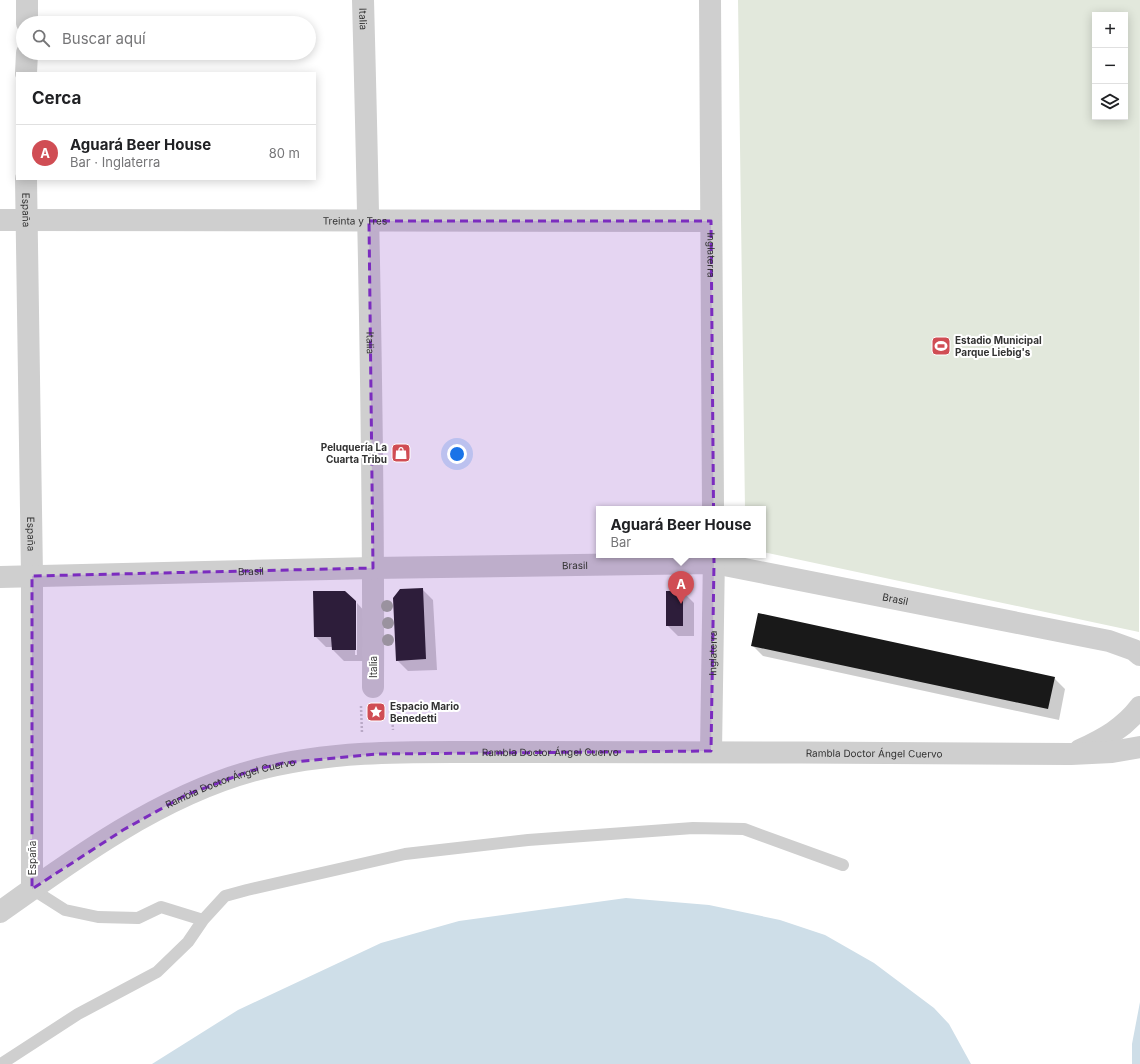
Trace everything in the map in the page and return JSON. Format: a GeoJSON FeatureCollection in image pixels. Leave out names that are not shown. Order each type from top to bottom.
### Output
{"type":"FeatureCollection","features":[{"type":"Feature","properties":{"kind":"street"},"geometry":{"type":"LineString","coordinates":[[27,0],[27,16]]}},
{"type":"Feature","properties":{"kind":"street","name":"Italia"},"geometry":{"type":"LineString","coordinates":[[363,0],[369,221],[374,568],[382,690]]}},
{"type":"Feature","properties":{"kind":"street","name":"Inglaterra"},"geometry":{"type":"LineString","coordinates":[[710,0],[713,506]]}},
{"type":"Feature","properties":{"kind":"street"},"geometry":{"type":"LineString","coordinates":[[26,60],[26,72]]}},
{"type":"Feature","properties":{"kind":"street","name":"España"},"geometry":{"type":"LineString","coordinates":[[26,180],[32,576],[32,889]]}},
{"type":"Feature","properties":{"kind":"street","name":"Treinta y Tres"},"geometry":{"type":"LineString","coordinates":[[0,220],[711,221]]}},
{"type":"Feature","properties":{"kind":"street","name":"Inglaterra"},"geometry":{"type":"LineString","coordinates":[[711,751],[714,559]]}},
{"type":"Feature","properties":{"kind":"street","name":"Brasil"},"geometry":{"type":"LineString","coordinates":[[0,577],[714,559],[1109,641],[1134,650],[1140,655]]}},
{"type":"Feature","properties":{"kind":"street"},"geometry":{"type":"LineString","coordinates":[[1071,754],[1107,738],[1131,719],[1140,708]]}},
{"type":"Feature","properties":{"kind":"street","name":"Rambla Doctor Ángel Cuervo"},"geometry":{"type":"LineString","coordinates":[[0,912],[32,889],[123,830],[186,796],[250,771],[283,763],[339,755],[377,754],[711,751],[1071,754],[1112,752],[1140,747]]}},
{"type":"Feature","properties":{"kind":"lane"},"geometry":{"type":"LineString","coordinates":[[1,1064],[78,1014],[157,972],[188,942],[202,920],[225,896],[247,890],[405,854],[528,840],[693,828],[744,829],[843,865]]}},
{"type":"Feature","properties":{"kind":"lane"},"geometry":{"type":"LineString","coordinates":[[32,889],[65,910],[98,917],[138,918],[161,907],[202,920]]}},
{"type":"Feature","properties":{"kind":"path"},"geometry":{"type":"LineString","coordinates":[[382,690],[392,722]]}},
{"type":"Feature","properties":{"kind":"highlighted area"},"geometry":{"type":"Polygon","coordinates":[[[369,221],[711,221],[714,563],[711,751],[377,754],[283,763],[250,771],[186,795],[123,830],[32,889],[32,576],[373,568],[369,221]]]}},
{"type":"Feature","properties":{"kind":"shaded area","name":"Estadio Municipal Parque Liebig's"},"geometry":{"type":"Polygon","coordinates":[[[738,0],[1140,0],[1139,632],[766,553],[766,506],[745,506],[738,0]]]}},
{"type":"Feature","properties":{"kind":"shaded area"},"geometry":{"type":"Polygon","coordinates":[[[626,898],[709,905],[780,920],[825,935],[874,963],[934,1008],[949,1024],[971,1064],[152,1064],[238,1010],[381,943],[459,921],[626,898]]]}},
{"type":"Feature","properties":{"kind":"shaded area"},"geometry":{"type":"Polygon","coordinates":[[[1140,1002],[1140,1064],[1132,1064],[1132,1044],[1140,1002]]]}},
{"type":"Feature","properties":{"kind":"building"},"geometry":{"type":"Polygon","coordinates":[[[423,588],[426,659],[396,661],[393,598],[400,589],[423,588]]]}},
{"type":"Feature","properties":{"kind":"building"},"geometry":{"type":"Polygon","coordinates":[[[313,591],[345,591],[356,601],[356,650],[332,650],[331,637],[314,637],[313,591]]]}},
{"type":"Feature","properties":{"kind":"building"},"geometry":{"type":"Polygon","coordinates":[[[666,591],[683,591],[683,626],[666,626],[666,591]]]}},
{"type":"Feature","properties":{"kind":"building"},"geometry":{"type":"Polygon","coordinates":[[[758,613],[1055,677],[1048,709],[751,646],[758,613]]]}},
{"type":"Feature","properties":{"kind":"place","name":"Estadio Municipal Parque Liebig's"},"geometry":{"type":"Point","coordinates":[941,346]}},
{"type":"Feature","properties":{"kind":"place","name":"Peluquería La Cuarta Tribu"},"geometry":{"type":"Point","coordinates":[401,453]}},
{"type":"Feature","properties":{"kind":"place","name":"Aguará Beer House"},"geometry":{"type":"Point","coordinates":[681,604]}},
{"type":"Feature","properties":{"kind":"place","name":"Espacio Mario Benedetti"},"geometry":{"type":"Point","coordinates":[376,712]}}]}
